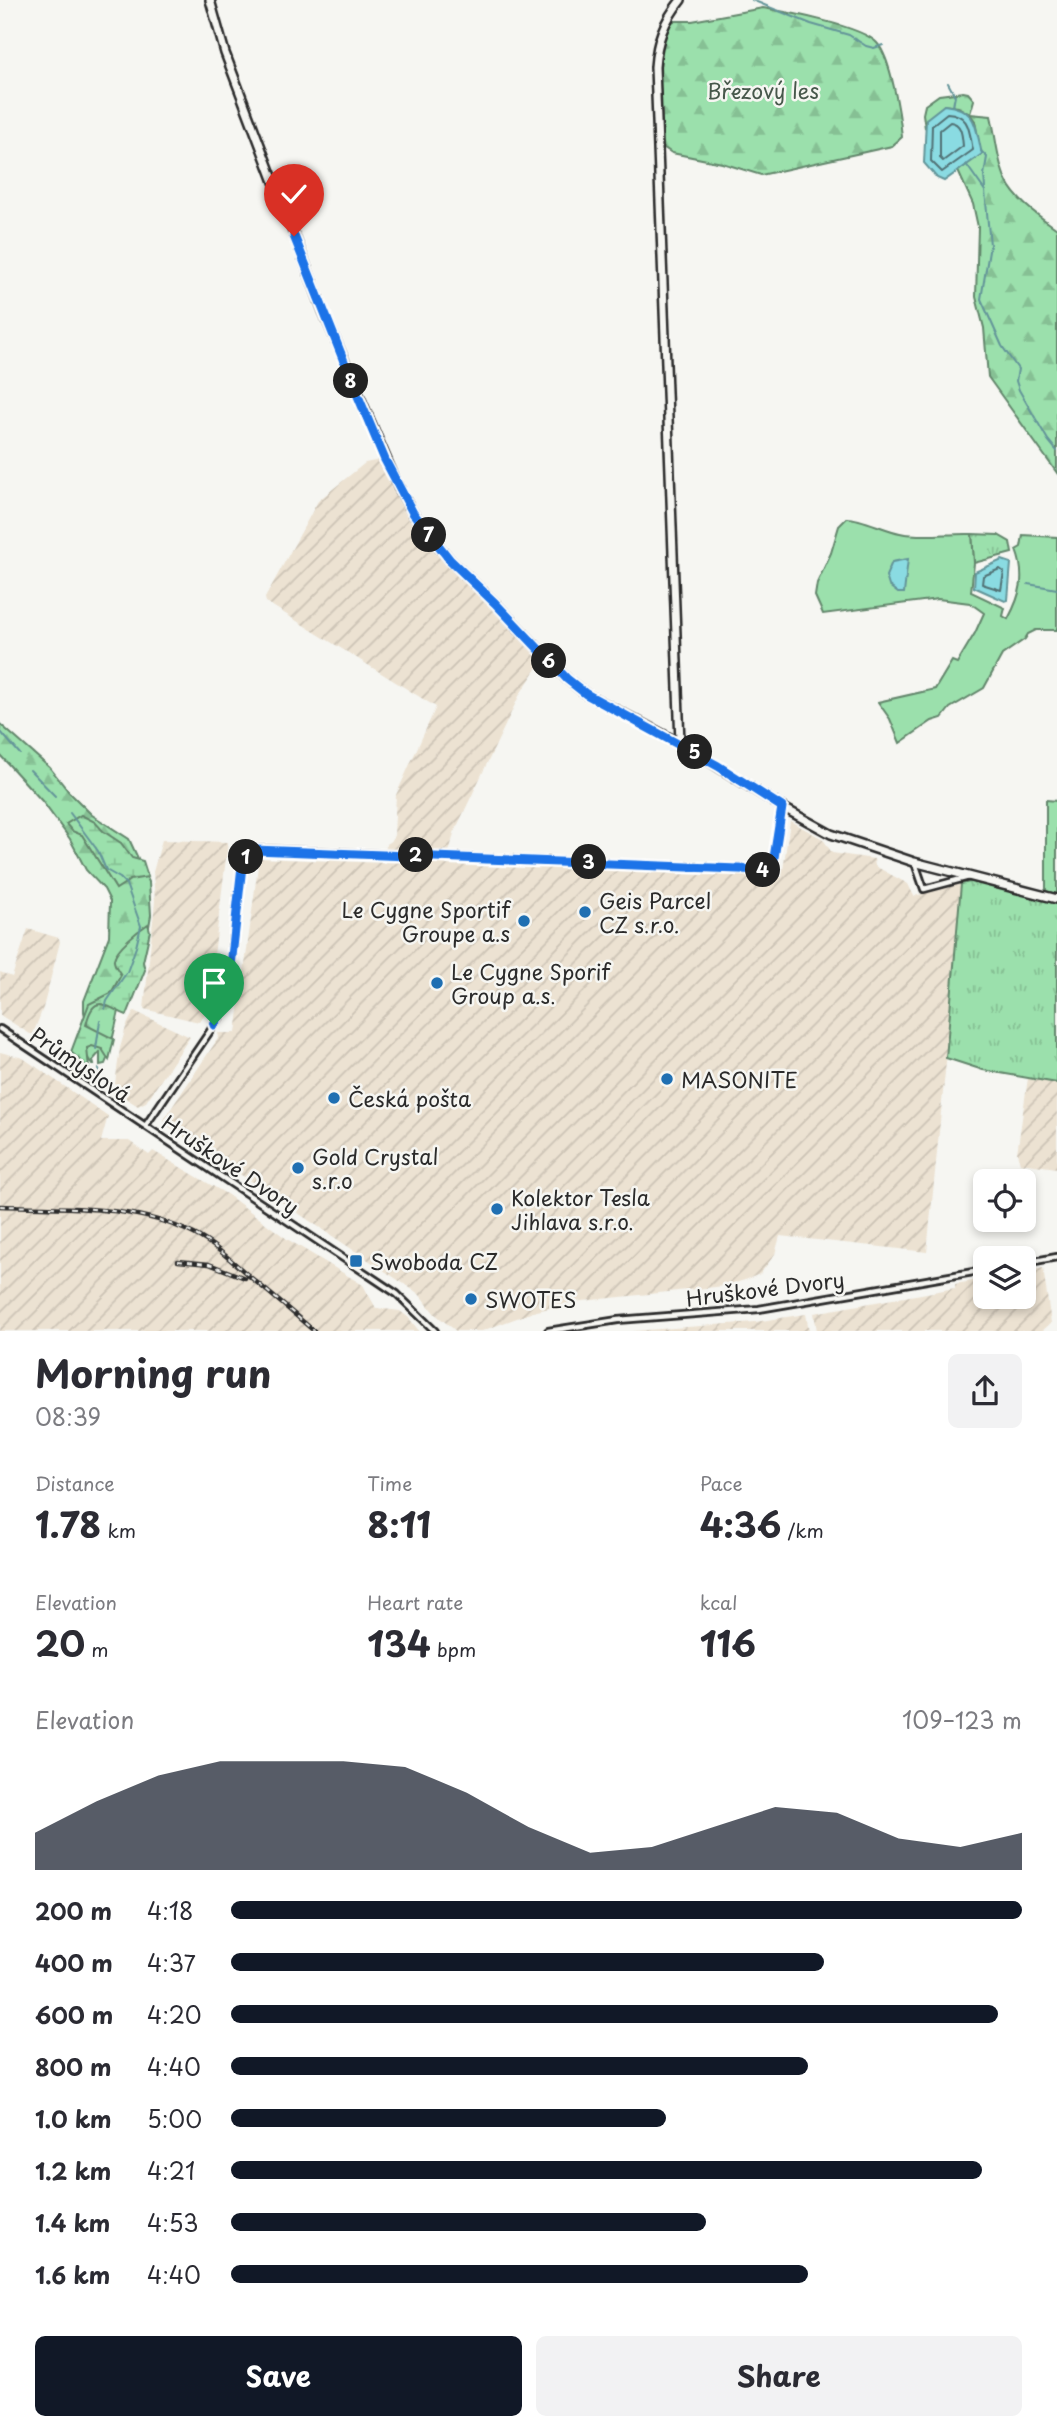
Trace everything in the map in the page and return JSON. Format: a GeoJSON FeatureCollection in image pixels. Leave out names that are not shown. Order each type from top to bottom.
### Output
{"type":"FeatureCollection","features":[{"type":"Feature","properties":{"kind":"street"},"geometry":{"type":"LineString","coordinates":[[210,0],[225,52],[324,313],[380,448],[413,513],[450,560],[567,679],[609,707],[680,744],[782,807],[840,838],[914,862],[1057,899]]}},
{"type":"Feature","properties":{"kind":"street"},"geometry":{"type":"LineString","coordinates":[[680,744],[655,67],[657,40],[670,13],[681,0]]}},
{"type":"Feature","properties":{"kind":"street","name":"Hruškové Dvory"},"geometry":{"type":"LineString","coordinates":[[435,1331],[397,1294],[146,1125],[219,1018],[227,1002],[243,861],[250,851],[260,849],[764,870],[773,864],[782,807]]}},
{"type":"Feature","properties":{"kind":"street"},"geometry":{"type":"LineString","coordinates":[[914,862],[924,889],[974,876]]}},
{"type":"Feature","properties":{"kind":"street","name":"Průmyslová"},"geometry":{"type":"LineString","coordinates":[[0,1029],[146,1125]]}},
{"type":"Feature","properties":{"kind":"street"},"geometry":{"type":"LineString","coordinates":[[1036,1261],[1057,1257]]}},
{"type":"Feature","properties":{"kind":"street","name":"Hruškové Dvory"},"geometry":{"type":"LineString","coordinates":[[548,1331],[605,1321],[759,1309],[973,1272]]}},
{"type":"Feature","properties":{"kind":"shaded area"},"geometry":{"type":"Polygon","coordinates":[[[380,460],[409,514],[438,554],[542,661],[520,694],[454,833],[446,865],[534,868],[571,866],[675,874],[782,877],[790,821],[823,839],[832,853],[874,859],[875,866],[908,884],[914,896],[961,884],[955,972],[927,1252],[780,1236],[775,1254],[760,1274],[725,1286],[573,1302],[533,1312],[482,1331],[456,1331],[435,1314],[419,1294],[165,1124],[164,1119],[219,1037],[218,1033],[236,1033],[259,858],[385,863],[386,844],[394,835],[396,795],[436,707],[266,602],[265,598],[318,501],[365,463],[380,460]]]}},
{"type":"Feature","properties":{"kind":"shaded area"},"geometry":{"type":"Polygon","coordinates":[[[162,840],[228,842],[207,1012],[199,1022],[144,1009],[155,901],[153,872],[162,840]]]}},
{"type":"Feature","properties":{"kind":"shaded area"},"geometry":{"type":"Polygon","coordinates":[[[28,929],[59,938],[60,942],[43,1008],[33,1034],[0,1015],[0,972],[12,977],[28,929]]]}},
{"type":"Feature","properties":{"kind":"shaded area"},"geometry":{"type":"Polygon","coordinates":[[[134,1011],[190,1037],[146,1102],[138,1106],[114,1091],[120,1048],[134,1011]]]}},
{"type":"Feature","properties":{"kind":"shaded area"},"geometry":{"type":"Polygon","coordinates":[[[0,1052],[23,1058],[108,1116],[101,1141],[129,1141],[149,1155],[153,1151],[228,1195],[287,1239],[363,1285],[376,1308],[400,1311],[419,1331],[0,1331],[0,1052]]]}},
{"type":"Feature","properties":{"kind":"shaded area"},"geometry":{"type":"Polygon","coordinates":[[[1028,1078],[1057,1083],[1057,1168],[1020,1163],[1017,1153],[1028,1078]]]}},
{"type":"Feature","properties":{"kind":"shaded area"},"geometry":{"type":"Polygon","coordinates":[[[1043,1268],[1051,1323],[1042,1331],[817,1331],[814,1313],[955,1288],[955,1284],[973,1281],[973,1309],[1036,1309],[1036,1269],[1043,1268]]]}},
{"type":"Feature","properties":{"kind":"shaded area"},"geometry":{"type":"Polygon","coordinates":[[[806,1314],[809,1331],[633,1331],[755,1322],[806,1314]]]}},
{"type":"Feature","properties":{"kind":"green space","name":"Březový les"},"geometry":{"type":"Polygon","coordinates":[[[763,8],[841,26],[877,43],[891,74],[902,137],[892,146],[761,175],[722,163],[672,153],[661,146],[658,60],[667,26],[674,21],[692,21],[763,8]]]}},
{"type":"Feature","properties":{"kind":"green space"},"geometry":{"type":"Polygon","coordinates":[[[968,93],[974,100],[970,114],[958,107],[944,105],[925,124],[925,128],[923,114],[925,105],[939,95],[968,93]]]}},
{"type":"Feature","properties":{"kind":"green space"},"geometry":{"type":"Polygon","coordinates":[[[970,114],[991,116],[1001,165],[1010,188],[1028,208],[1057,229],[1057,473],[988,377],[984,328],[976,297],[978,227],[973,204],[958,171],[981,154],[975,121],[970,114]]]}},
{"type":"Feature","properties":{"kind":"green space"},"geometry":{"type":"Polygon","coordinates":[[[847,518],[908,534],[972,534],[974,563],[971,592],[1005,608],[1003,616],[1008,619],[1021,585],[1021,568],[1016,550],[1021,547],[1023,535],[1057,537],[1057,630],[1036,630],[1028,634],[1002,655],[984,688],[900,743],[890,719],[878,702],[935,689],[952,661],[957,663],[984,613],[970,603],[938,599],[823,614],[815,596],[817,583],[831,553],[839,526],[847,518]]]}},
{"type":"Feature","properties":{"kind":"green space"},"geometry":{"type":"Polygon","coordinates":[[[972,534],[998,535],[1010,542],[1012,553],[974,563],[972,534]]]}},
{"type":"Feature","properties":{"kind":"green space"},"geometry":{"type":"Polygon","coordinates":[[[0,724],[50,768],[92,815],[129,839],[149,882],[151,915],[145,950],[119,1011],[105,1064],[100,1065],[100,1052],[93,1060],[94,1065],[86,1055],[88,1028],[84,1001],[109,936],[110,901],[104,889],[86,870],[70,839],[42,801],[0,755],[0,724]]]}},
{"type":"Feature","properties":{"kind":"green space"},"geometry":{"type":"Polygon","coordinates":[[[1046,800],[1057,801],[1057,894],[1046,891],[1046,800]]]}},
{"type":"Feature","properties":{"kind":"green space"},"geometry":{"type":"Polygon","coordinates":[[[81,815],[95,822],[121,843],[132,858],[143,861],[148,877],[130,880],[116,889],[82,835],[72,831],[66,824],[81,815]]]}},
{"type":"Feature","properties":{"kind":"green space"},"geometry":{"type":"Polygon","coordinates":[[[974,881],[1057,904],[1057,1083],[983,1070],[946,1058],[961,884],[974,881]]]}},
{"type":"Feature","properties":{"kind":"green space"},"geometry":{"type":"Polygon","coordinates":[[[148,924],[150,931],[143,962],[145,970],[127,1015],[102,1004],[93,1008],[89,1014],[86,1025],[114,1039],[109,1060],[102,1049],[92,1046],[87,1048],[89,1069],[71,1052],[89,1004],[111,993],[121,975],[114,963],[116,955],[128,940],[148,924]]]}},
{"type":"Feature","properties":{"kind":"water"},"geometry":{"type":"Polygon","coordinates":[[[944,105],[963,110],[973,120],[982,154],[944,181],[937,178],[924,163],[926,119],[944,105]]]}},
{"type":"Feature","properties":{"kind":"water"},"geometry":{"type":"Polygon","coordinates":[[[908,559],[904,593],[898,593],[889,586],[886,576],[892,562],[908,559]]]}},
{"type":"Feature","properties":{"kind":"water"},"geometry":{"type":"Polygon","coordinates":[[[1002,560],[1011,563],[1008,600],[1005,601],[974,587],[975,572],[1002,560]]]}},
{"type":"Feature","properties":{"kind":"waterway"},"geometry":{"type":"LineString","coordinates":[[752,0],[811,24],[849,35],[866,46],[874,48],[883,45]]}},
{"type":"Feature","properties":{"kind":"waterway"},"geometry":{"type":"LineString","coordinates":[[948,83],[955,96],[953,106]]}},
{"type":"Feature","properties":{"kind":"waterway"},"geometry":{"type":"LineString","coordinates":[[981,151],[987,157],[985,188]]}},
{"type":"Feature","properties":{"kind":"waterway"},"geometry":{"type":"LineString","coordinates":[[966,164],[985,191],[990,245],[981,299],[1002,346],[1018,369],[1016,381],[1019,390],[1057,451]]}},
{"type":"Feature","properties":{"kind":"waterway"},"geometry":{"type":"LineString","coordinates":[[1028,584],[1057,589]]}},
{"type":"Feature","properties":{"kind":"waterway"},"geometry":{"type":"LineString","coordinates":[[0,731],[20,754]]}},
{"type":"Feature","properties":{"kind":"waterway"},"geometry":{"type":"LineString","coordinates":[[30,770],[55,796]]}},
{"type":"Feature","properties":{"kind":"waterway"},"geometry":{"type":"LineString","coordinates":[[70,813],[98,851],[106,870],[126,884],[141,926],[127,972],[107,1001],[105,1009]]}},
{"type":"Feature","properties":{"kind":"waterway"},"geometry":{"type":"LineString","coordinates":[[96,1049],[100,1021]]}},
{"type":"Feature","properties":{"kind":"waterway"},"geometry":{"type":"LineString","coordinates":[[99,1069],[100,1075]]}},
{"type":"Feature","properties":{"kind":"railway"},"geometry":{"type":"LineString","coordinates":[[0,1206],[124,1212],[171,1224],[216,1248],[314,1331]]}},
{"type":"Feature","properties":{"kind":"railway"},"geometry":{"type":"LineString","coordinates":[[178,1261],[209,1264],[245,1278]]}},
{"type":"Feature","properties":{"kind":"place","name":"Geis Parcel CZ s.r.o."},"geometry":{"type":"Point","coordinates":[585,912]}},
{"type":"Feature","properties":{"kind":"place","name":"Le Cygne Sportif Groupe a.s"},"geometry":{"type":"Point","coordinates":[524,921]}},
{"type":"Feature","properties":{"kind":"place","name":"Le Cygne Sporif Group a.s."},"geometry":{"type":"Point","coordinates":[437,983]}},
{"type":"Feature","properties":{"kind":"place","name":"MASONITE"},"geometry":{"type":"Point","coordinates":[667,1079]}},
{"type":"Feature","properties":{"kind":"place","name":"Česká pošta"},"geometry":{"type":"Point","coordinates":[334,1098]}},
{"type":"Feature","properties":{"kind":"place","name":"Gold Crystal s.r.o"},"geometry":{"type":"Point","coordinates":[298,1168]}},
{"type":"Feature","properties":{"kind":"place","name":"Kolektor Tesla Jihlava s.r.o."},"geometry":{"type":"Point","coordinates":[497,1209]}},
{"type":"Feature","properties":{"kind":"place","name":"Swoboda CZ"},"geometry":{"type":"Point","coordinates":[356,1261]}},
{"type":"Feature","properties":{"kind":"place","name":"SWOTES"},"geometry":{"type":"Point","coordinates":[471,1299]}},
{"type":"Feature","properties":{"kind":"route"},"geometry":{"type":"LineString","coordinates":[[214,1025],[227,1002],[242,866],[250,851],[260,849],[572,861],[753,871],[769,869],[773,864],[782,807],[680,744],[586,694],[567,679],[450,560],[413,513],[385,460],[294,236]]}}]}
